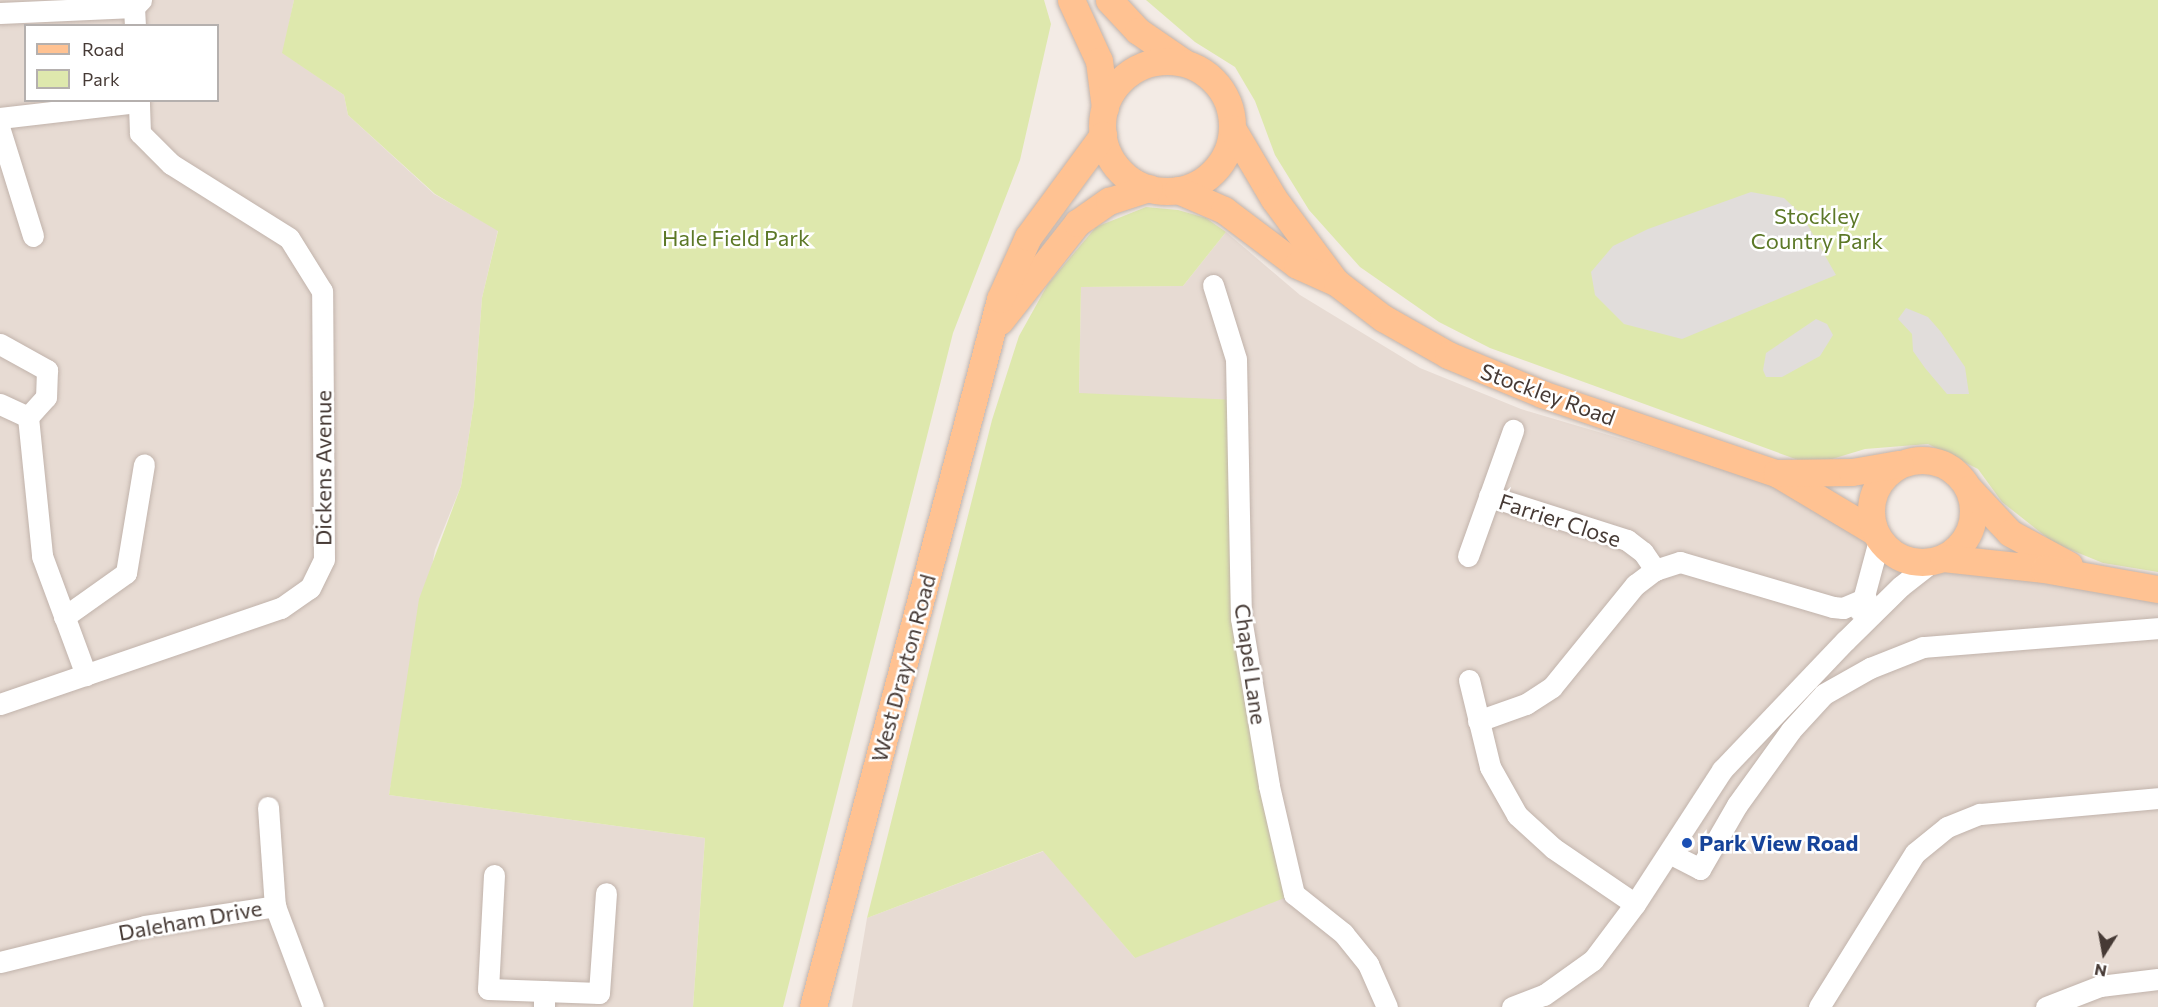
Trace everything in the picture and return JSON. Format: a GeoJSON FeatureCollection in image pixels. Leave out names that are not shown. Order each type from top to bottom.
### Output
{"type":"FeatureCollection","features":[{"type":"Feature","properties":{"kind":"main road"},"geometry":{"type":"LineString","coordinates":[[1071,0],[1099,61],[1104,122],[1115,165],[1129,178],[1149,188],[1178,190],[1200,183],[1218,168],[1228,151],[1232,128],[1230,109],[1219,87],[1203,72],[1186,64],[1138,31],[1109,0]]}},
{"type":"Feature","properties":{"kind":"main road"},"geometry":{"type":"LineString","coordinates":[[1104,122],[1118,85],[1138,68],[1162,62],[1186,64]]}},
{"type":"Feature","properties":{"kind":"main road","name":"West Drayton Road"},"geometry":{"type":"LineString","coordinates":[[813,1007],[1009,271],[1028,237],[1104,122]]}},
{"type":"Feature","properties":{"kind":"main road","name":"Stockley Road"},"geometry":{"type":"LineString","coordinates":[[1232,128],[1274,199],[1337,283]]}},
{"type":"Feature","properties":{"kind":"main road","name":"West Drayton Road"},"geometry":{"type":"LineString","coordinates":[[994,329],[1077,223],[1109,201],[1149,188]]}},
{"type":"Feature","properties":{"kind":"main road","name":"Stockley Road"},"geometry":{"type":"LineString","coordinates":[[1178,190],[1224,210],[1297,265],[1337,283],[1414,337],[1503,380],[1776,473],[1877,536]]}},
{"type":"Feature","properties":{"kind":"main road"},"geometry":{"type":"LineString","coordinates":[[2096,578],[2010,533],[1958,474],[1940,463],[1920,459],[1900,464],[1884,476],[1872,496],[1870,515],[1877,536],[1899,557],[1916,562],[1938,560],[2096,578],[2158,589]]}},
{"type":"Feature","properties":{"kind":"main road","name":"Stockley Road"},"geometry":{"type":"LineString","coordinates":[[1776,473],[1852,472],[1900,464]]}},
{"type":"Feature","properties":{"kind":"main road"},"geometry":{"type":"LineString","coordinates":[[1938,560],[1957,549],[1970,531],[1973,509],[1968,488]]}},
{"type":"Feature","properties":{"kind":"street"},"geometry":{"type":"LineString","coordinates":[[0,13],[137,11]]}},
{"type":"Feature","properties":{"kind":"street"},"geometry":{"type":"LineString","coordinates":[[0,118],[131,102]]}},
{"type":"Feature","properties":{"kind":"street","name":"Dickens Avenue"},"geometry":{"type":"LineString","coordinates":[[0,704],[281,608],[310,588],[324,559],[322,291],[289,238],[171,164],[140,133],[139,102]]}},
{"type":"Feature","properties":{"kind":"street"},"geometry":{"type":"LineString","coordinates":[[0,130],[33,236]]}},
{"type":"Feature","properties":{"kind":"street","name":"Chapel Lane"},"geometry":{"type":"LineString","coordinates":[[1213,285],[1236,359],[1241,618],[1269,786],[1294,894],[1342,933],[1368,964],[1387,1007]]}},
{"type":"Feature","properties":{"kind":"street"},"geometry":{"type":"LineString","coordinates":[[0,344],[48,370],[46,398],[28,417],[42,556],[86,675]]}},
{"type":"Feature","properties":{"kind":"street"},"geometry":{"type":"LineString","coordinates":[[0,404],[28,417]]}},
{"type":"Feature","properties":{"kind":"street"},"geometry":{"type":"LineString","coordinates":[[1468,556],[1513,430]]}},
{"type":"Feature","properties":{"kind":"street"},"geometry":{"type":"LineString","coordinates":[[64,617],[126,573],[144,464]]}},
{"type":"Feature","properties":{"kind":"street","name":"Farrier Close"},"geometry":{"type":"LineString","coordinates":[[1489,496],[1627,540],[1643,552],[1655,570]]}},
{"type":"Feature","properties":{"kind":"street"},"geometry":{"type":"LineString","coordinates":[[1845,641],[1866,598],[1877,536]]}},
{"type":"Feature","properties":{"kind":"street"},"geometry":{"type":"LineString","coordinates":[[1512,1007],[1545,995],[1593,960],[1635,904],[1722,771],[1845,641],[1901,586],[1938,560]]}},
{"type":"Feature","properties":{"kind":"street"},"geometry":{"type":"LineString","coordinates":[[1478,721],[1526,704],[1552,687],[1635,585],[1655,570],[1680,562],[1833,607],[1842,608],[1866,598]]}},
{"type":"Feature","properties":{"kind":"street"},"geometry":{"type":"LineString","coordinates":[[1669,853],[1700,869],[1737,805],[1791,730],[1824,694],[1870,668],[1923,647],[2158,628]]}},
{"type":"Feature","properties":{"kind":"street"},"geometry":{"type":"LineString","coordinates":[[1469,680],[1490,767],[1517,815],[1553,848],[1635,904]]}},
{"type":"Feature","properties":{"kind":"street"},"geometry":{"type":"LineString","coordinates":[[1819,1007],[1915,853],[1947,827],[1980,814],[2158,798]]}},
{"type":"Feature","properties":{"kind":"street"},"geometry":{"type":"LineString","coordinates":[[268,807],[275,906]]}},
{"type":"Feature","properties":{"kind":"street"},"geometry":{"type":"LineString","coordinates":[[494,875],[488,989],[544,999],[599,993],[606,893]]}},
{"type":"Feature","properties":{"kind":"street","name":"Daleham Drive"},"geometry":{"type":"LineString","coordinates":[[0,962],[145,926],[275,906],[313,1007]]}},
{"type":"Feature","properties":{"kind":"street"},"geometry":{"type":"LineString","coordinates":[[2046,1007],[2100,986],[2158,980]]}},
{"type":"Feature","properties":{"kind":"shaded area"},"geometry":{"type":"Polygon","coordinates":[[[0,0],[294,0],[283,53],[344,95],[348,115],[434,194],[498,230],[482,298],[474,403],[461,486],[435,550],[389,795],[705,838],[693,1007],[0,1007],[0,0]]]}},
{"type":"Feature","properties":{"kind":"shaded area"},"geometry":{"type":"Polygon","coordinates":[[[1751,192],[1784,198],[1802,215],[1836,275],[1682,339],[1624,324],[1595,295],[1591,272],[1613,246],[1648,229],[1751,192]]]}},
{"type":"Feature","properties":{"kind":"shaded area"},"geometry":{"type":"Polygon","coordinates":[[[1226,232],[1300,295],[1420,368],[1521,409],[1761,480],[1865,532],[1886,556],[1904,565],[2158,590],[2158,1007],[852,1007],[867,918],[1044,851],[1135,958],[1079,394],[1081,287],[1183,286],[1226,232]]]}},
{"type":"Feature","properties":{"kind":"shaded area"},"geometry":{"type":"Polygon","coordinates":[[[1906,308],[1928,317],[1941,332],[1965,367],[1969,394],[1947,394],[1925,368],[1913,351],[1912,334],[1898,319],[1906,308]]]}},
{"type":"Feature","properties":{"kind":"shaded area"},"geometry":{"type":"Polygon","coordinates":[[[1816,319],[1827,324],[1833,335],[1820,356],[1782,377],[1766,377],[1763,370],[1766,353],[1816,319]]]}},
{"type":"Feature","properties":{"kind":"green space","name":"Hale Field Park"},"geometry":{"type":"Polygon","coordinates":[[[294,0],[1044,0],[1051,24],[1020,160],[953,333],[783,1007],[693,1007],[705,838],[389,795],[419,599],[461,486],[474,403],[482,298],[498,231],[435,194],[348,115],[344,95],[282,53],[294,0]]]}},
{"type":"Feature","properties":{"kind":"green space","name":"Stockley Country Park"},"geometry":{"type":"Polygon","coordinates":[[[1146,0],[2158,0],[2158,572],[2103,563],[2054,543],[2002,502],[1978,469],[1928,444],[1865,449],[1832,459],[1801,461],[1490,348],[1439,322],[1360,267],[1309,210],[1275,155],[1255,101],[1235,67],[1195,42],[1146,0]]]}},
{"type":"Feature","properties":{"kind":"green space"},"geometry":{"type":"Polygon","coordinates":[[[1146,207],[1178,210],[1206,218],[1226,232],[1183,286],[1081,287],[1079,393],[1237,400],[1241,618],[1294,894],[1135,958],[1043,851],[867,918],[992,420],[1019,336],[1048,284],[1096,227],[1146,207]]]}},
{"type":"Feature","properties":{"kind":"place","name":"Park View Road"},"geometry":{"type":"Point","coordinates":[1687,843]}}]}
